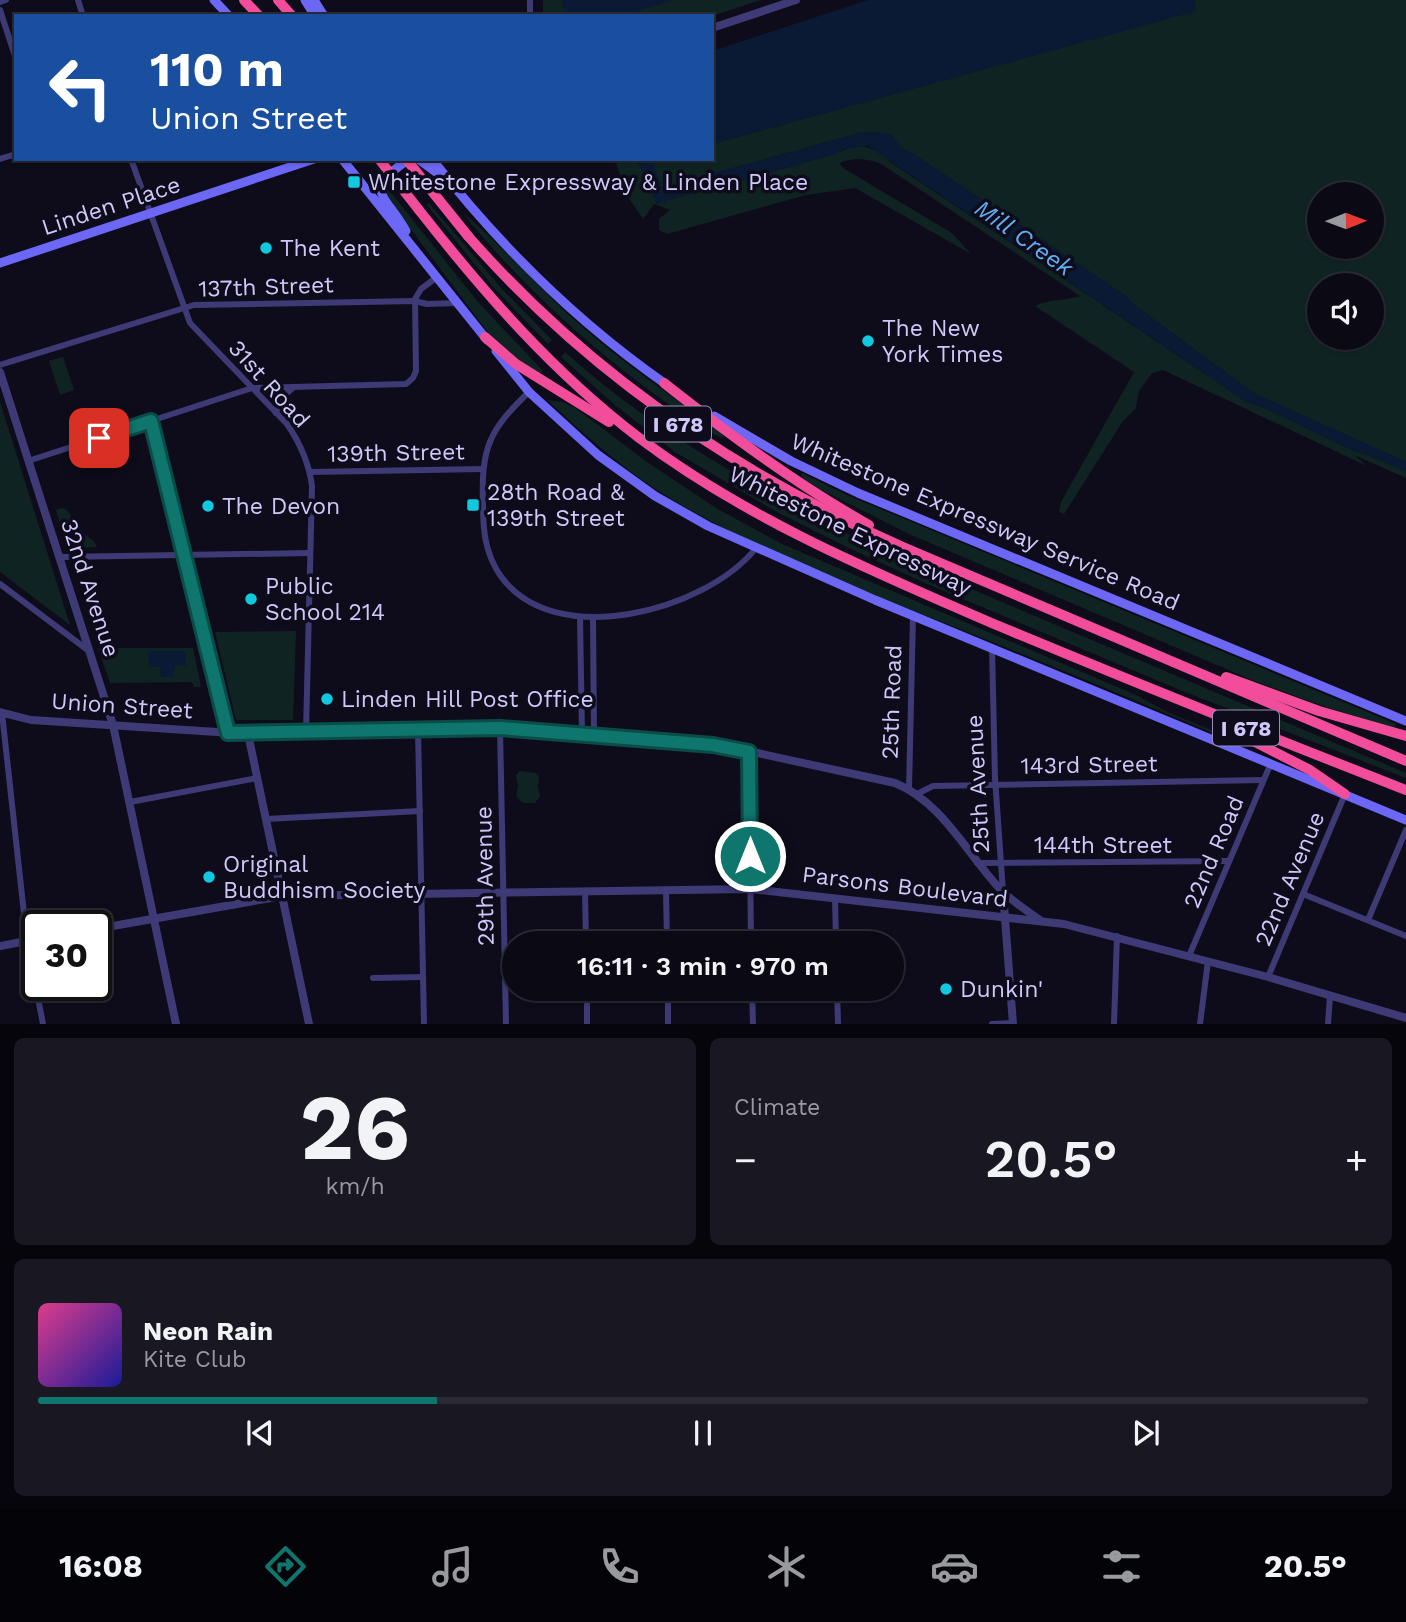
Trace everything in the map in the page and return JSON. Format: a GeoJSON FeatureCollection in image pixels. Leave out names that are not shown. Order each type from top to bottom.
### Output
{"type":"FeatureCollection","features":[{"type":"Feature","properties":{"kind":"highway"},"geometry":{"type":"LineString","coordinates":[[244,0],[257,14]]}},
{"type":"Feature","properties":{"kind":"highway"},"geometry":{"type":"LineString","coordinates":[[278,0],[290,14]]}},
{"type":"Feature","properties":{"kind":"highway","name":"Whitestone Expressway"},"geometry":{"type":"LineString","coordinates":[[381,161],[483,290],[545,356],[619,422],[670,460],[745,507],[845,558],[1087,663],[1406,790]]}},
{"type":"Feature","properties":{"kind":"highway","name":"Whitestone Expressway"},"geometry":{"type":"LineString","coordinates":[[409,161],[468,236],[566,337],[664,415],[726,456],[847,521],[927,557],[1406,761]]}},
{"type":"Feature","properties":{"kind":"highway"},"geometry":{"type":"LineString","coordinates":[[485,337],[516,365],[670,460]]}},
{"type":"Feature","properties":{"kind":"highway"},"geometry":{"type":"LineString","coordinates":[[664,383],[724,430],[802,485],[927,557]]}},
{"type":"Feature","properties":{"kind":"highway"},"geometry":{"type":"LineString","coordinates":[[1099,631],[1310,708],[1406,736]]}},
{"type":"Feature","properties":{"kind":"highway"},"geometry":{"type":"LineString","coordinates":[[1087,663],[1263,745],[1345,794]]}},
{"type":"Feature","properties":{"kind":"main road"},"geometry":{"type":"LineString","coordinates":[[214,0],[227,14]]}},
{"type":"Feature","properties":{"kind":"main road","name":"Linden Place"},"geometry":{"type":"LineString","coordinates":[[0,262],[308,161]]}},
{"type":"Feature","properties":{"kind":"main road"},"geometry":{"type":"LineString","coordinates":[[344,161],[530,392],[592,449],[637,484],[699,522],[756,548],[913,616],[1406,820]]}},
{"type":"Feature","properties":{"kind":"main road"},"geometry":{"type":"LineString","coordinates":[[405,161],[385,178],[380,191],[416,251]]}},
{"type":"Feature","properties":{"kind":"main road"},"geometry":{"type":"LineString","coordinates":[[421,161],[455,187]]}},
{"type":"Feature","properties":{"kind":"main road","name":"Whitestone Expressway Service Road"},"geometry":{"type":"LineString","coordinates":[[434,161],[505,244],[558,296],[614,345],[664,383],[769,449],[847,488],[1406,721]]}},
{"type":"Feature","properties":{"kind":"street"},"geometry":{"type":"LineString","coordinates":[[0,2],[6,0]]}},
{"type":"Feature","properties":{"kind":"street"},"geometry":{"type":"LineString","coordinates":[[714,27],[796,0]]}},
{"type":"Feature","properties":{"kind":"street"},"geometry":{"type":"LineString","coordinates":[[0,10],[14,54]]}},
{"type":"Feature","properties":{"kind":"street","name":"31st Road"},"geometry":{"type":"LineString","coordinates":[[132,161],[190,323],[296,437],[310,472],[312,486],[306,732]]}},
{"type":"Feature","properties":{"kind":"street"},"geometry":{"type":"LineString","coordinates":[[29,461],[252,388],[400,385],[412,380],[416,369],[415,301],[419,292],[437,277]]}},
{"type":"Feature","properties":{"kind":"street","name":"137th Street"},"geometry":{"type":"LineString","coordinates":[[0,365],[199,305],[415,301],[427,304],[458,303]]}},
{"type":"Feature","properties":{"kind":"street","name":"32nd Avenue"},"geometry":{"type":"LineString","coordinates":[[0,372],[113,725],[176,1024]]}},
{"type":"Feature","properties":{"kind":"street"},"geometry":{"type":"LineString","coordinates":[[276,413],[280,399],[295,387]]}},
{"type":"Feature","properties":{"kind":"street"},"geometry":{"type":"LineString","coordinates":[[530,392],[495,429],[488,445],[483,469],[484,536],[488,553],[499,574],[515,592],[531,604],[554,613],[580,617],[635,612],[684,597],[724,576],[756,548]]}},
{"type":"Feature","properties":{"kind":"street"},"geometry":{"type":"LineString","coordinates":[[151,421],[228,733]]}},
{"type":"Feature","properties":{"kind":"street","name":"139th Street"},"geometry":{"type":"LineString","coordinates":[[310,472],[483,469]]}},
{"type":"Feature","properties":{"kind":"street"},"geometry":{"type":"LineString","coordinates":[[61,557],[310,553]]}},
{"type":"Feature","properties":{"kind":"street"},"geometry":{"type":"LineString","coordinates":[[0,584],[91,652]]}},
{"type":"Feature","properties":{"kind":"street","name":"25th Road"},"geometry":{"type":"LineString","coordinates":[[909,789],[913,616]]}},
{"type":"Feature","properties":{"kind":"street"},"geometry":{"type":"LineString","coordinates":[[580,617],[582,735]]}},
{"type":"Feature","properties":{"kind":"street"},"geometry":{"type":"LineString","coordinates":[[593,617],[594,735]]}},
{"type":"Feature","properties":{"kind":"street","name":"25th Avenue"},"geometry":{"type":"LineString","coordinates":[[992,647],[996,784],[1013,1023]]}},
{"type":"Feature","properties":{"kind":"street"},"geometry":{"type":"LineString","coordinates":[[1,713],[4,768],[27,910]]}},
{"type":"Feature","properties":{"kind":"street","name":"Union Street"},"geometry":{"type":"LineString","coordinates":[[1,713],[31,720],[248,734],[500,728],[713,745],[749,752],[895,783],[909,789],[935,810],[1003,892],[1042,922]]}},
{"type":"Feature","properties":{"kind":"street","name":"29th Avenue"},"geometry":{"type":"LineString","coordinates":[[500,728],[506,1024]]}},
{"type":"Feature","properties":{"kind":"street"},"geometry":{"type":"LineString","coordinates":[[418,729],[424,1024]]}},
{"type":"Feature","properties":{"kind":"street"},"geometry":{"type":"LineString","coordinates":[[248,734],[309,1024]]}},
{"type":"Feature","properties":{"kind":"street"},"geometry":{"type":"LineString","coordinates":[[749,752],[751,931]]}},
{"type":"Feature","properties":{"kind":"street","name":"22nd Road"},"geometry":{"type":"LineString","coordinates":[[1189,956],[1271,763]]}},
{"type":"Feature","properties":{"kind":"street"},"geometry":{"type":"LineString","coordinates":[[130,802],[257,778]]}},
{"type":"Feature","properties":{"kind":"street","name":"143rd Street"},"geometry":{"type":"LineString","coordinates":[[917,794],[933,786],[1263,780]]}},
{"type":"Feature","properties":{"kind":"street","name":"22nd Avenue"},"geometry":{"type":"LineString","coordinates":[[1268,977],[1345,794]]}},
{"type":"Feature","properties":{"kind":"street"},"geometry":{"type":"LineString","coordinates":[[266,819],[420,811]]}},
{"type":"Feature","properties":{"kind":"street"},"geometry":{"type":"LineString","coordinates":[[1368,920],[1406,830]]}},
{"type":"Feature","properties":{"kind":"street","name":"144th Street"},"geometry":{"type":"LineString","coordinates":[[977,863],[1229,862]]}},
{"type":"Feature","properties":{"kind":"street","name":"Parsons Boulevard"},"geometry":{"type":"LineString","coordinates":[[112,926],[282,897],[750,889],[1064,924],[1268,977],[1406,1018]]}},
{"type":"Feature","properties":{"kind":"street"},"geometry":{"type":"LineString","coordinates":[[666,890],[667,931]]}},
{"type":"Feature","properties":{"kind":"street"},"geometry":{"type":"LineString","coordinates":[[585,891],[586,931]]}},
{"type":"Feature","properties":{"kind":"street"},"geometry":{"type":"LineString","coordinates":[[1303,894],[1406,936]]}},
{"type":"Feature","properties":{"kind":"street"},"geometry":{"type":"LineString","coordinates":[[835,898],[836,931]]}},
{"type":"Feature","properties":{"kind":"street"},"geometry":{"type":"LineString","coordinates":[[1114,1024],[1117,936]]}},
{"type":"Feature","properties":{"kind":"street"},"geometry":{"type":"LineString","coordinates":[[0,946],[21,942]]}},
{"type":"Feature","properties":{"kind":"street"},"geometry":{"type":"LineString","coordinates":[[1200,1024],[1208,961]]}},
{"type":"Feature","properties":{"kind":"street"},"geometry":{"type":"LineString","coordinates":[[373,978],[424,977]]}},
{"type":"Feature","properties":{"kind":"street"},"geometry":{"type":"LineString","coordinates":[[1328,1024],[1330,996]]}},
{"type":"Feature","properties":{"kind":"street"},"geometry":{"type":"LineString","coordinates":[[40,1001],[43,1024]]}},
{"type":"Feature","properties":{"kind":"street"},"geometry":{"type":"LineString","coordinates":[[587,1001],[587,1024]]}},
{"type":"Feature","properties":{"kind":"street"},"geometry":{"type":"LineString","coordinates":[[668,1001],[668,1024]]}},
{"type":"Feature","properties":{"kind":"street"},"geometry":{"type":"LineString","coordinates":[[752,1001],[753,1024]]}},
{"type":"Feature","properties":{"kind":"street"},"geometry":{"type":"LineString","coordinates":[[837,1001],[838,1024]]}},
{"type":"Feature","properties":{"kind":"street"},"geometry":{"type":"LineString","coordinates":[[992,1024],[1013,1023]]}},
{"type":"Feature","properties":{"kind":"green space"},"geometry":{"type":"Polygon","coordinates":[[[543,0],[761,0],[714,15],[543,14],[543,0]]]}},
{"type":"Feature","properties":{"kind":"green space"},"geometry":{"type":"Polygon","coordinates":[[[1195,0],[1406,0],[1406,462],[1255,394],[1134,305],[1126,296],[912,153],[863,132],[661,188],[652,161],[714,161],[714,143],[1195,11],[1195,0]]]}},
{"type":"Feature","properties":{"kind":"green space"},"geometry":{"type":"Polygon","coordinates":[[[854,146],[870,148],[879,153],[1247,402],[1352,450],[1406,471],[1406,478],[1354,455],[1367,466],[1163,370],[1152,373],[1139,391],[1136,408],[1123,421],[1064,514],[1059,512],[1061,502],[1134,372],[1035,306],[1080,296],[883,165],[872,161],[856,159],[839,163],[843,168],[952,233],[971,254],[855,188],[806,195],[667,234],[659,230],[659,219],[670,210],[654,204],[643,219],[626,194],[616,161],[638,161],[657,204],[665,197],[669,200],[832,155],[854,146]]]}},
{"type":"Feature","properties":{"kind":"green space"},"geometry":{"type":"Polygon","coordinates":[[[385,185],[478,302],[543,371],[540,375],[520,364],[492,338],[389,200],[385,194],[385,185]]]}},
{"type":"Feature","properties":{"kind":"green space"},"geometry":{"type":"Polygon","coordinates":[[[429,203],[502,289],[552,340],[548,344],[494,288],[427,205],[429,203]]]}},
{"type":"Feature","properties":{"kind":"green space"},"geometry":{"type":"Polygon","coordinates":[[[463,213],[595,338],[722,433],[724,439],[645,387],[561,318],[510,267],[463,213]]]}},
{"type":"Feature","properties":{"kind":"green space"},"geometry":{"type":"Polygon","coordinates":[[[565,352],[601,383],[677,438],[758,487],[842,531],[884,552],[1406,773],[1406,778],[1185,692],[925,583],[775,511],[675,452],[615,405],[561,357],[565,352]]]}},
{"type":"Feature","properties":{"kind":"green space"},"geometry":{"type":"Polygon","coordinates":[[[63,357],[74,390],[60,395],[49,361],[63,357]]]}},
{"type":"Feature","properties":{"kind":"green space"},"geometry":{"type":"Polygon","coordinates":[[[547,400],[574,407],[647,462],[716,508],[782,544],[1231,738],[1229,740],[766,549],[692,511],[642,480],[547,400]]]}},
{"type":"Feature","properties":{"kind":"green space"},"geometry":{"type":"Polygon","coordinates":[[[0,402],[70,625],[0,572],[0,402]]]}},
{"type":"Feature","properties":{"kind":"green space"},"geometry":{"type":"Polygon","coordinates":[[[802,473],[847,495],[1396,724],[1395,728],[1257,682],[909,534],[810,484],[801,476],[802,473]]]}},
{"type":"Feature","properties":{"kind":"green space"},"geometry":{"type":"Polygon","coordinates":[[[63,508],[97,547],[67,548],[56,510],[63,508]]]}},
{"type":"Feature","properties":{"kind":"green space"},"geometry":{"type":"Polygon","coordinates":[[[296,631],[293,720],[236,720],[215,632],[296,631]]]}},
{"type":"Feature","properties":{"kind":"green space"},"geometry":{"type":"Polygon","coordinates":[[[98,648],[193,648],[201,687],[194,687],[192,682],[110,683],[98,648]]]}},
{"type":"Feature","properties":{"kind":"green space"},"geometry":{"type":"Polygon","coordinates":[[[520,771],[536,773],[539,776],[540,796],[535,803],[523,803],[516,796],[516,775],[520,771]]]}},
{"type":"Feature","properties":{"kind":"water"},"geometry":{"type":"Polygon","coordinates":[[[562,0],[675,0],[630,14],[568,14],[563,9],[562,0]]]}},
{"type":"Feature","properties":{"kind":"water"},"geometry":{"type":"Polygon","coordinates":[[[868,0],[1195,0],[1196,11],[714,143],[714,50],[868,0]]]}},
{"type":"Feature","properties":{"kind":"water","name":"Mill Creek"},"geometry":{"type":"Polygon","coordinates":[[[863,132],[892,135],[902,149],[912,153],[1126,296],[1134,305],[1255,394],[1406,462],[1406,471],[1352,450],[1247,402],[868,146],[845,149],[832,155],[668,200],[666,198],[667,202],[657,204],[638,161],[652,161],[662,188],[863,132]]]}},
{"type":"Feature","properties":{"kind":"water"},"geometry":{"type":"Polygon","coordinates":[[[148,651],[186,651],[186,666],[175,666],[174,677],[161,677],[160,667],[149,667],[148,651]]]}},
{"type":"Feature","properties":{"kind":"place","name":"Whitestone Expressway & Linden Place"},"geometry":{"type":"Point","coordinates":[354,182]}},
{"type":"Feature","properties":{"kind":"place","name":"The Kent"},"geometry":{"type":"Point","coordinates":[266,248]}},
{"type":"Feature","properties":{"kind":"place","name":"The New York Times"},"geometry":{"type":"Point","coordinates":[868,341]}},
{"type":"Feature","properties":{"kind":"place","name":"28th Road & 139th Street"},"geometry":{"type":"Point","coordinates":[473,505]}},
{"type":"Feature","properties":{"kind":"place","name":"The Devon"},"geometry":{"type":"Point","coordinates":[208,506]}},
{"type":"Feature","properties":{"kind":"place","name":"Public School 214"},"geometry":{"type":"Point","coordinates":[251,599]}},
{"type":"Feature","properties":{"kind":"place","name":"Linden Hill Post Office"},"geometry":{"type":"Point","coordinates":[327,699]}},
{"type":"Feature","properties":{"kind":"place","name":"Original Buddhism Society"},"geometry":{"type":"Point","coordinates":[209,877]}},
{"type":"Feature","properties":{"kind":"place","name":"Dunkin'"},"geometry":{"type":"Point","coordinates":[946,989]}},
{"type":"Feature","properties":{"kind":"route"},"geometry":{"type":"LineString","coordinates":[[99,438],[151,421],[228,733],[500,728],[739,749],[749,752],[750,856]]}}]}
